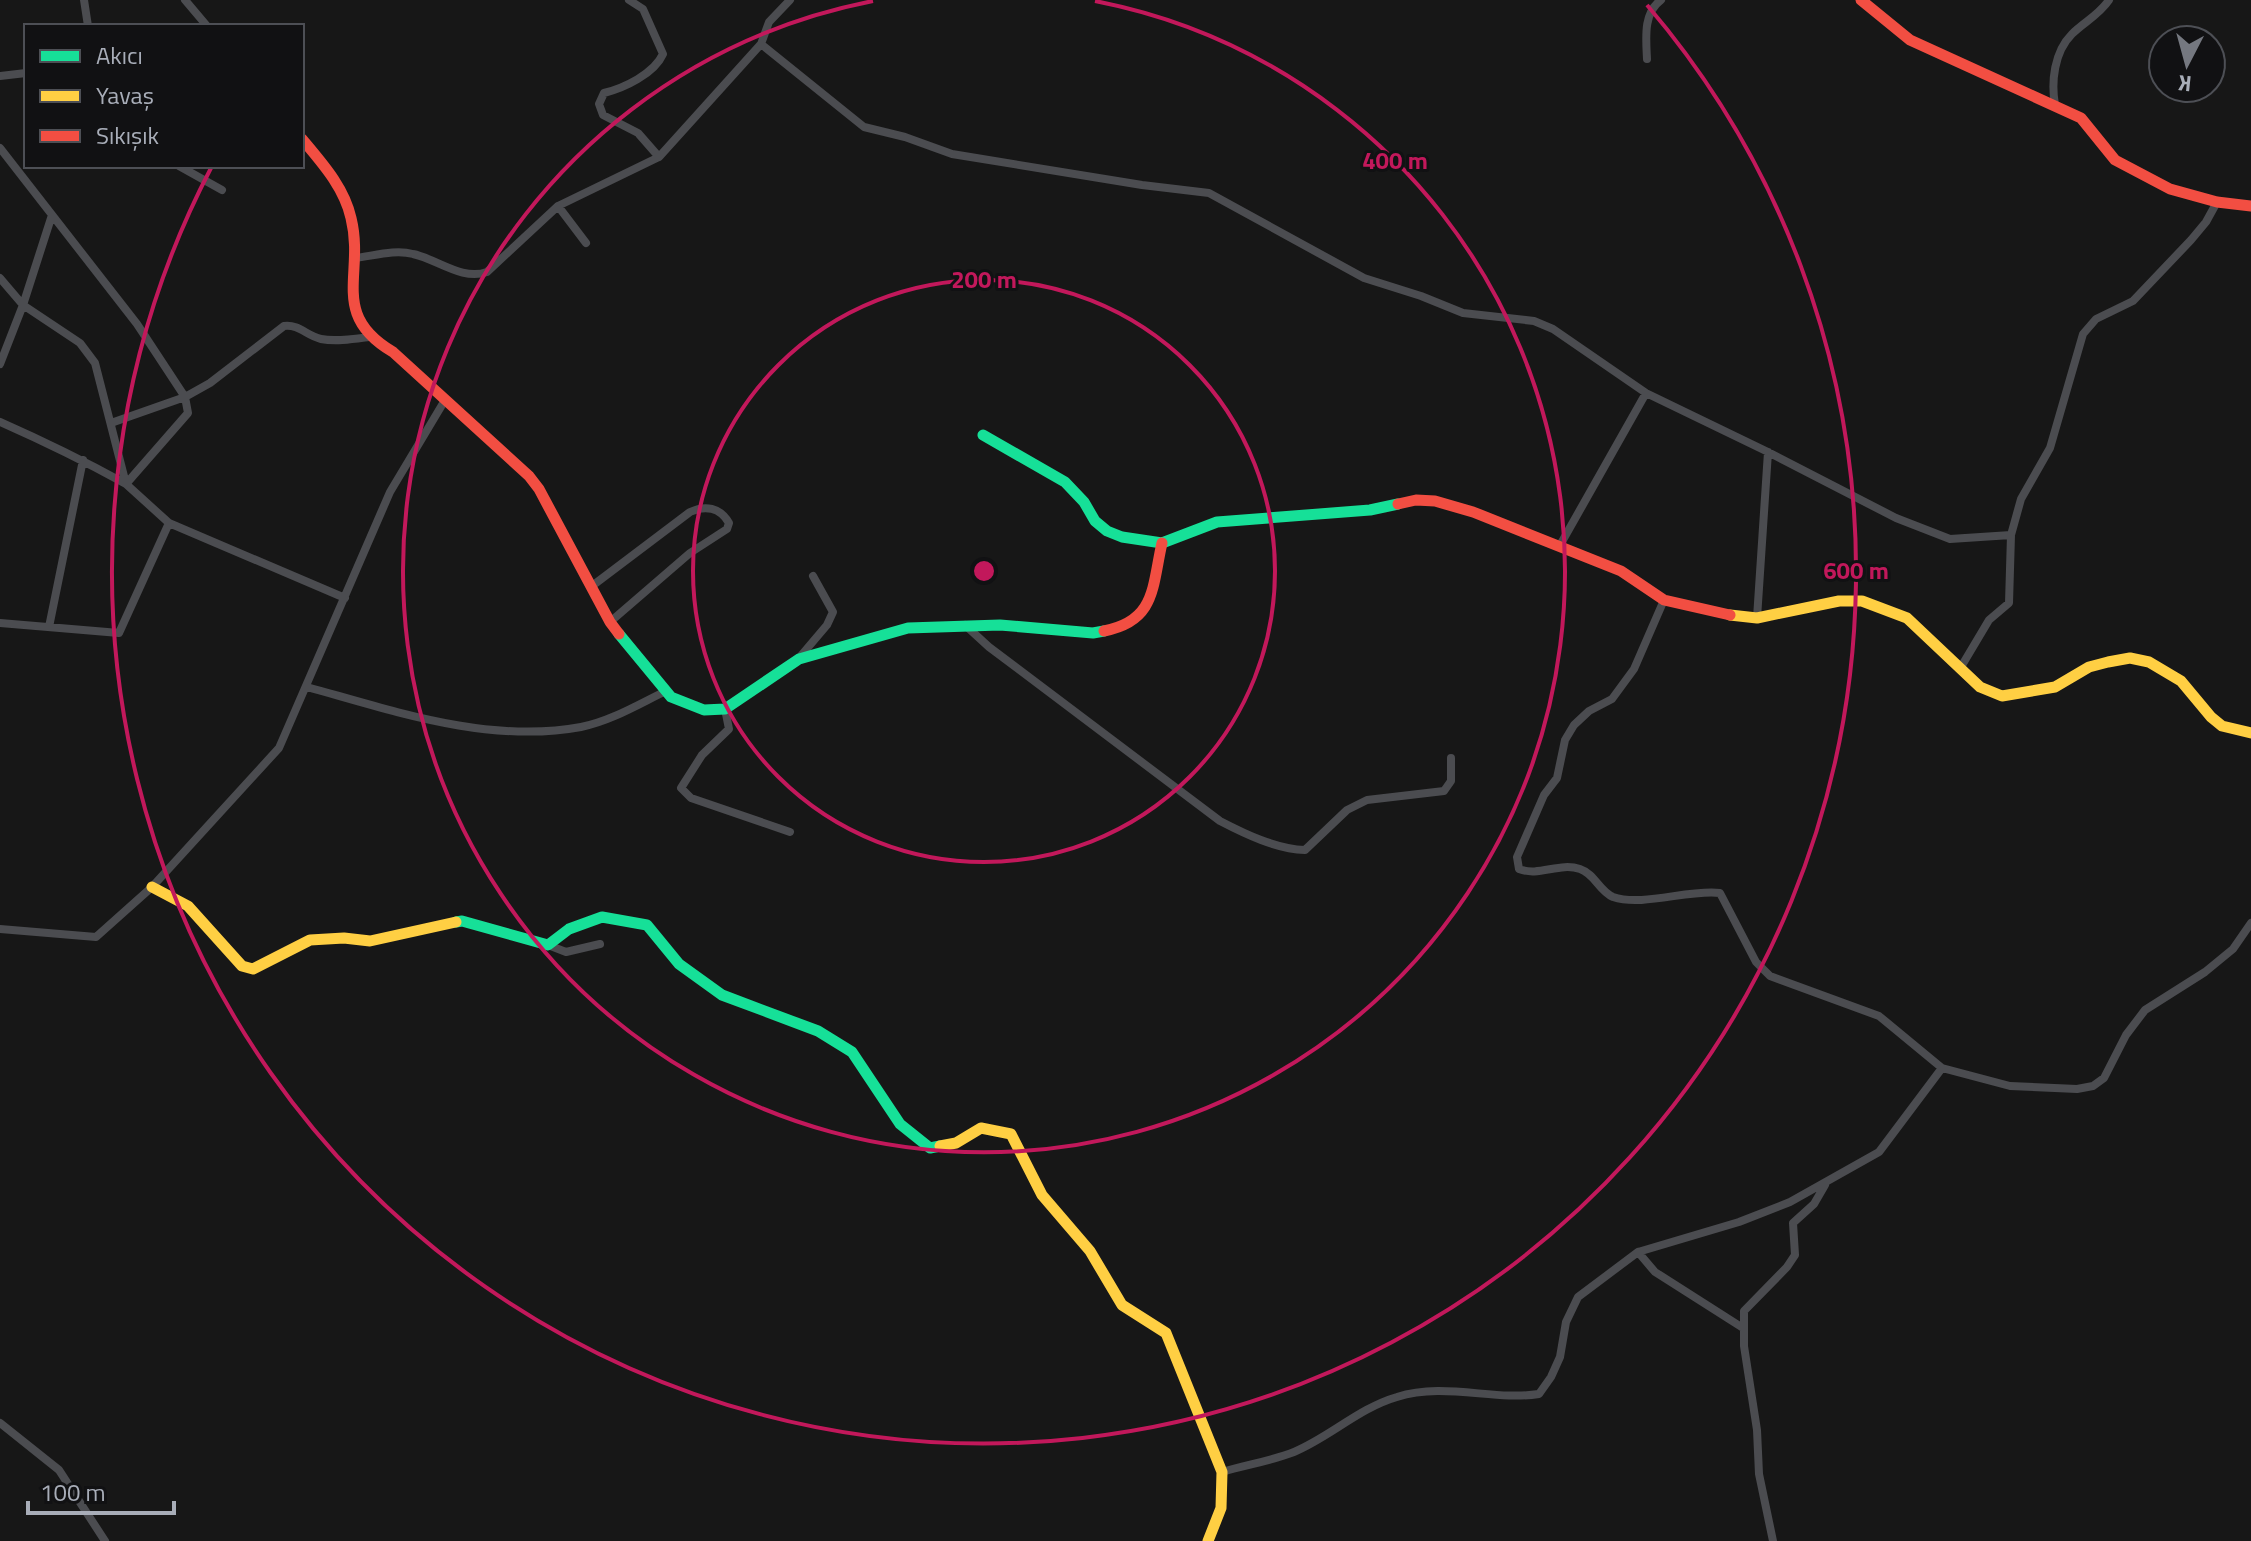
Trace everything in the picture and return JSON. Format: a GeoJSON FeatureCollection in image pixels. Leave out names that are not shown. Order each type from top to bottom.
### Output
{"type":"FeatureCollection","features":[{"type":"Feature","properties":{"kind":"street"},"geometry":{"type":"LineString","coordinates":[[84,0],[88,24]]}},
{"type":"Feature","properties":{"kind":"street"},"geometry":{"type":"LineString","coordinates":[[185,0],[202,24]]}},
{"type":"Feature","properties":{"kind":"street"},"geometry":{"type":"LineString","coordinates":[[629,0],[643,9],[663,54],[658,64],[617,90],[604,93],[599,104],[603,115],[638,133],[659,157]]}},
{"type":"Feature","properties":{"kind":"street"},"geometry":{"type":"LineString","coordinates":[[355,258],[408,253],[443,266],[480,274],[487,272],[558,206],[659,157],[761,44],[769,22],[790,0]]}},
{"type":"Feature","properties":{"kind":"street"},"geometry":{"type":"LineString","coordinates":[[1647,59],[1645,31],[1651,10],[1661,0]]}},
{"type":"Feature","properties":{"kind":"street"},"geometry":{"type":"LineString","coordinates":[[1861,0],[1910,40],[2081,118],[2115,160],[2170,189],[2217,202],[2251,206]]}},
{"type":"Feature","properties":{"kind":"street"},"geometry":{"type":"LineString","coordinates":[[2055,105],[2052,85],[2063,47],[2071,34],[2087,23],[2109,0]]}},
{"type":"Feature","properties":{"kind":"street"},"geometry":{"type":"LineString","coordinates":[[761,44],[864,127],[905,137],[952,154],[1209,193],[1364,278],[1463,313],[1534,321],[1553,329],[1646,393],[1896,518],[1950,539],[2011,535]]}},
{"type":"Feature","properties":{"kind":"street"},"geometry":{"type":"LineString","coordinates":[[0,76],[24,73]]}},
{"type":"Feature","properties":{"kind":"street"},"geometry":{"type":"LineString","coordinates":[[304,141],[339,184],[351,216],[356,241],[351,289],[360,323],[369,337],[393,352],[529,476],[539,489],[610,622],[671,697],[704,710],[725,709],[799,659],[827,625],[833,612],[828,598],[813,576]]}},
{"type":"Feature","properties":{"kind":"street"},"geometry":{"type":"LineString","coordinates":[[0,148],[137,324],[185,397],[188,413],[126,484]]}},
{"type":"Feature","properties":{"kind":"street"},"geometry":{"type":"LineString","coordinates":[[183,168],[222,190]]}},
{"type":"Feature","properties":{"kind":"street"},"geometry":{"type":"LineString","coordinates":[[1961,667],[1989,620],[2009,603],[2011,535],[2021,499],[2050,448],[2083,334],[2096,319],[2133,301],[2191,240],[2217,202]]}},
{"type":"Feature","properties":{"kind":"street"},"geometry":{"type":"LineString","coordinates":[[558,206],[586,243]]}},
{"type":"Feature","properties":{"kind":"street"},"geometry":{"type":"LineString","coordinates":[[0,364],[52,215]]}},
{"type":"Feature","properties":{"kind":"street"},"geometry":{"type":"LineString","coordinates":[[0,278],[23,305],[80,343],[95,363],[126,484]]}},
{"type":"Feature","properties":{"kind":"street"},"geometry":{"type":"LineString","coordinates":[[111,423],[185,397],[210,383],[284,326],[294,325],[319,339],[369,337]]}},
{"type":"Feature","properties":{"kind":"street"},"geometry":{"type":"LineString","coordinates":[[1559,547],[1646,393]]}},
{"type":"Feature","properties":{"kind":"street"},"geometry":{"type":"LineString","coordinates":[[0,929],[96,937],[152,887],[279,748],[390,492],[445,400]]}},
{"type":"Feature","properties":{"kind":"street"},"geometry":{"type":"LineString","coordinates":[[0,422],[83,460],[126,484],[169,523],[345,598]]}},
{"type":"Feature","properties":{"kind":"street"},"geometry":{"type":"LineString","coordinates":[[983,435],[1065,482],[1084,502],[1095,521],[1107,531],[1122,537],[1162,543],[1217,522],[1370,510],[1416,500],[1435,501],[1473,512],[1621,571],[1664,600],[1742,618],[1757,618],[1839,601],[1862,601],[1907,618],[1980,687],[2002,696],[2055,687],[2089,667],[2108,662],[2130,658],[2149,662],[2181,681],[2222,726],[2251,733]]}},
{"type":"Feature","properties":{"kind":"street"},"geometry":{"type":"LineString","coordinates":[[1757,618],[1768,452]]}},
{"type":"Feature","properties":{"kind":"street"},"geometry":{"type":"LineString","coordinates":[[49,627],[83,460]]}},
{"type":"Feature","properties":{"kind":"street"},"geometry":{"type":"LineString","coordinates":[[592,586],[690,512],[701,507],[711,508],[724,515],[729,523],[727,529],[690,553],[610,622]]}},
{"type":"Feature","properties":{"kind":"street"},"geometry":{"type":"LineString","coordinates":[[0,623],[119,633],[169,523]]}},
{"type":"Feature","properties":{"kind":"street"},"geometry":{"type":"LineString","coordinates":[[799,659],[908,628],[965,624],[1093,633],[1119,628],[1139,618],[1150,598],[1162,543]]}},
{"type":"Feature","properties":{"kind":"street"},"geometry":{"type":"LineString","coordinates":[[1664,600],[1634,669],[1612,699],[1589,711],[1574,725],[1565,740],[1557,778],[1544,795],[1517,857],[1519,869],[1530,874],[1581,869],[1615,898],[1663,899],[1707,891],[1720,893],[1756,962],[1770,976],[1879,1016],[1942,1068],[2010,1086],[2077,1089],[2093,1086],[2104,1078],[2126,1035],[2145,1010],[2233,949],[2251,923]]}},
{"type":"Feature","properties":{"kind":"street"},"geometry":{"type":"LineString","coordinates":[[965,624],[989,647],[1220,821],[1240,832],[1293,850],[1305,850],[1347,810],[1367,800],[1444,791],[1451,781],[1451,758]]}},
{"type":"Feature","properties":{"kind":"street"},"geometry":{"type":"LineString","coordinates":[[307,687],[445,722],[529,731],[580,727],[604,721],[666,691]]}},
{"type":"Feature","properties":{"kind":"street"},"geometry":{"type":"LineString","coordinates":[[725,709],[729,729],[702,755],[681,788],[691,798],[790,832]]}},
{"type":"Feature","properties":{"kind":"street"},"geometry":{"type":"LineString","coordinates":[[152,887],[188,906],[242,966],[253,969],[310,940],[344,938],[370,941],[462,921],[566,952],[600,944]]}},
{"type":"Feature","properties":{"kind":"street"},"geometry":{"type":"LineString","coordinates":[[548,945],[569,929],[602,917],[647,925],[679,964],[722,995],[818,1031],[852,1052],[900,1124],[930,1148],[956,1143],[981,1128],[1011,1134],[1042,1195],[1090,1251],[1122,1305],[1166,1333],[1222,1472],[1224,1490],[1213,1534],[1208,1541]]}},
{"type":"Feature","properties":{"kind":"street"},"geometry":{"type":"LineString","coordinates":[[1222,1472],[1294,1452],[1367,1409],[1400,1396],[1443,1391],[1521,1397],[1539,1394],[1560,1357],[1566,1322],[1578,1297],[1638,1252],[1739,1222],[1825,1184],[1879,1152],[1942,1068]]}},
{"type":"Feature","properties":{"kind":"street"},"geometry":{"type":"LineString","coordinates":[[1773,1541],[1759,1474],[1757,1430],[1745,1355],[1744,1311],[1795,1255],[1793,1223],[1814,1204],[1825,1184]]}},
{"type":"Feature","properties":{"kind":"street"},"geometry":{"type":"LineString","coordinates":[[1638,1252],[1655,1272],[1743,1328]]}},
{"type":"Feature","properties":{"kind":"street"},"geometry":{"type":"LineString","coordinates":[[0,1423],[59,1470],[105,1541]]}},
{"type":"Feature","properties":{"kind":"traffic: fast"},"geometry":{"type":"LineString","coordinates":[[983,435],[1065,482],[1084,502],[1095,521],[1107,531],[1122,537],[1162,543],[1217,522],[1370,510],[1398,504]]}},
{"type":"Feature","properties":{"kind":"traffic: fast"},"geometry":{"type":"LineString","coordinates":[[619,634],[671,697],[704,710],[725,709],[799,659],[908,628],[1000,625],[1093,633],[1104,631]]}},
{"type":"Feature","properties":{"kind":"traffic: fast"},"geometry":{"type":"LineString","coordinates":[[456,922],[462,921],[548,945],[569,929],[602,917],[647,925],[679,964],[722,995],[818,1031],[852,1052],[900,1124],[930,1148],[940,1146]]}},
{"type":"Feature","properties":{"kind":"traffic: slow"},"geometry":{"type":"LineString","coordinates":[[1730,615],[1757,618],[1839,601],[1862,601],[1907,618],[1980,687],[2002,696],[2055,687],[2089,667],[2108,662],[2130,658],[2149,662],[2181,681],[2222,726],[2251,733]]}},
{"type":"Feature","properties":{"kind":"traffic: slow"},"geometry":{"type":"LineString","coordinates":[[152,887],[188,906],[242,966],[253,969],[310,940],[344,938],[370,941],[456,922]]}},
{"type":"Feature","properties":{"kind":"traffic: slow"},"geometry":{"type":"LineString","coordinates":[[940,1146],[956,1143],[981,1128],[1011,1134],[1042,1195],[1090,1251],[1122,1305],[1166,1333],[1222,1472],[1221,1508],[1208,1541]]}},
{"type":"Feature","properties":{"kind":"traffic: jam"},"geometry":{"type":"LineString","coordinates":[[1861,0],[1910,40],[2081,118],[2115,160],[2170,189],[2217,202],[2251,206]]}},
{"type":"Feature","properties":{"kind":"traffic: jam"},"geometry":{"type":"LineString","coordinates":[[304,142],[331,176],[348,207],[354,239],[353,292],[361,323],[373,338],[393,352],[529,476],[619,634]]}},
{"type":"Feature","properties":{"kind":"traffic: jam"},"geometry":{"type":"LineString","coordinates":[[1398,504],[1416,500],[1435,501],[1473,512],[1621,571],[1664,600],[1730,615]]}},
{"type":"Feature","properties":{"kind":"traffic: jam"},"geometry":{"type":"LineString","coordinates":[[1104,631],[1121,626],[1143,610],[1153,588],[1162,543]]}}]}
